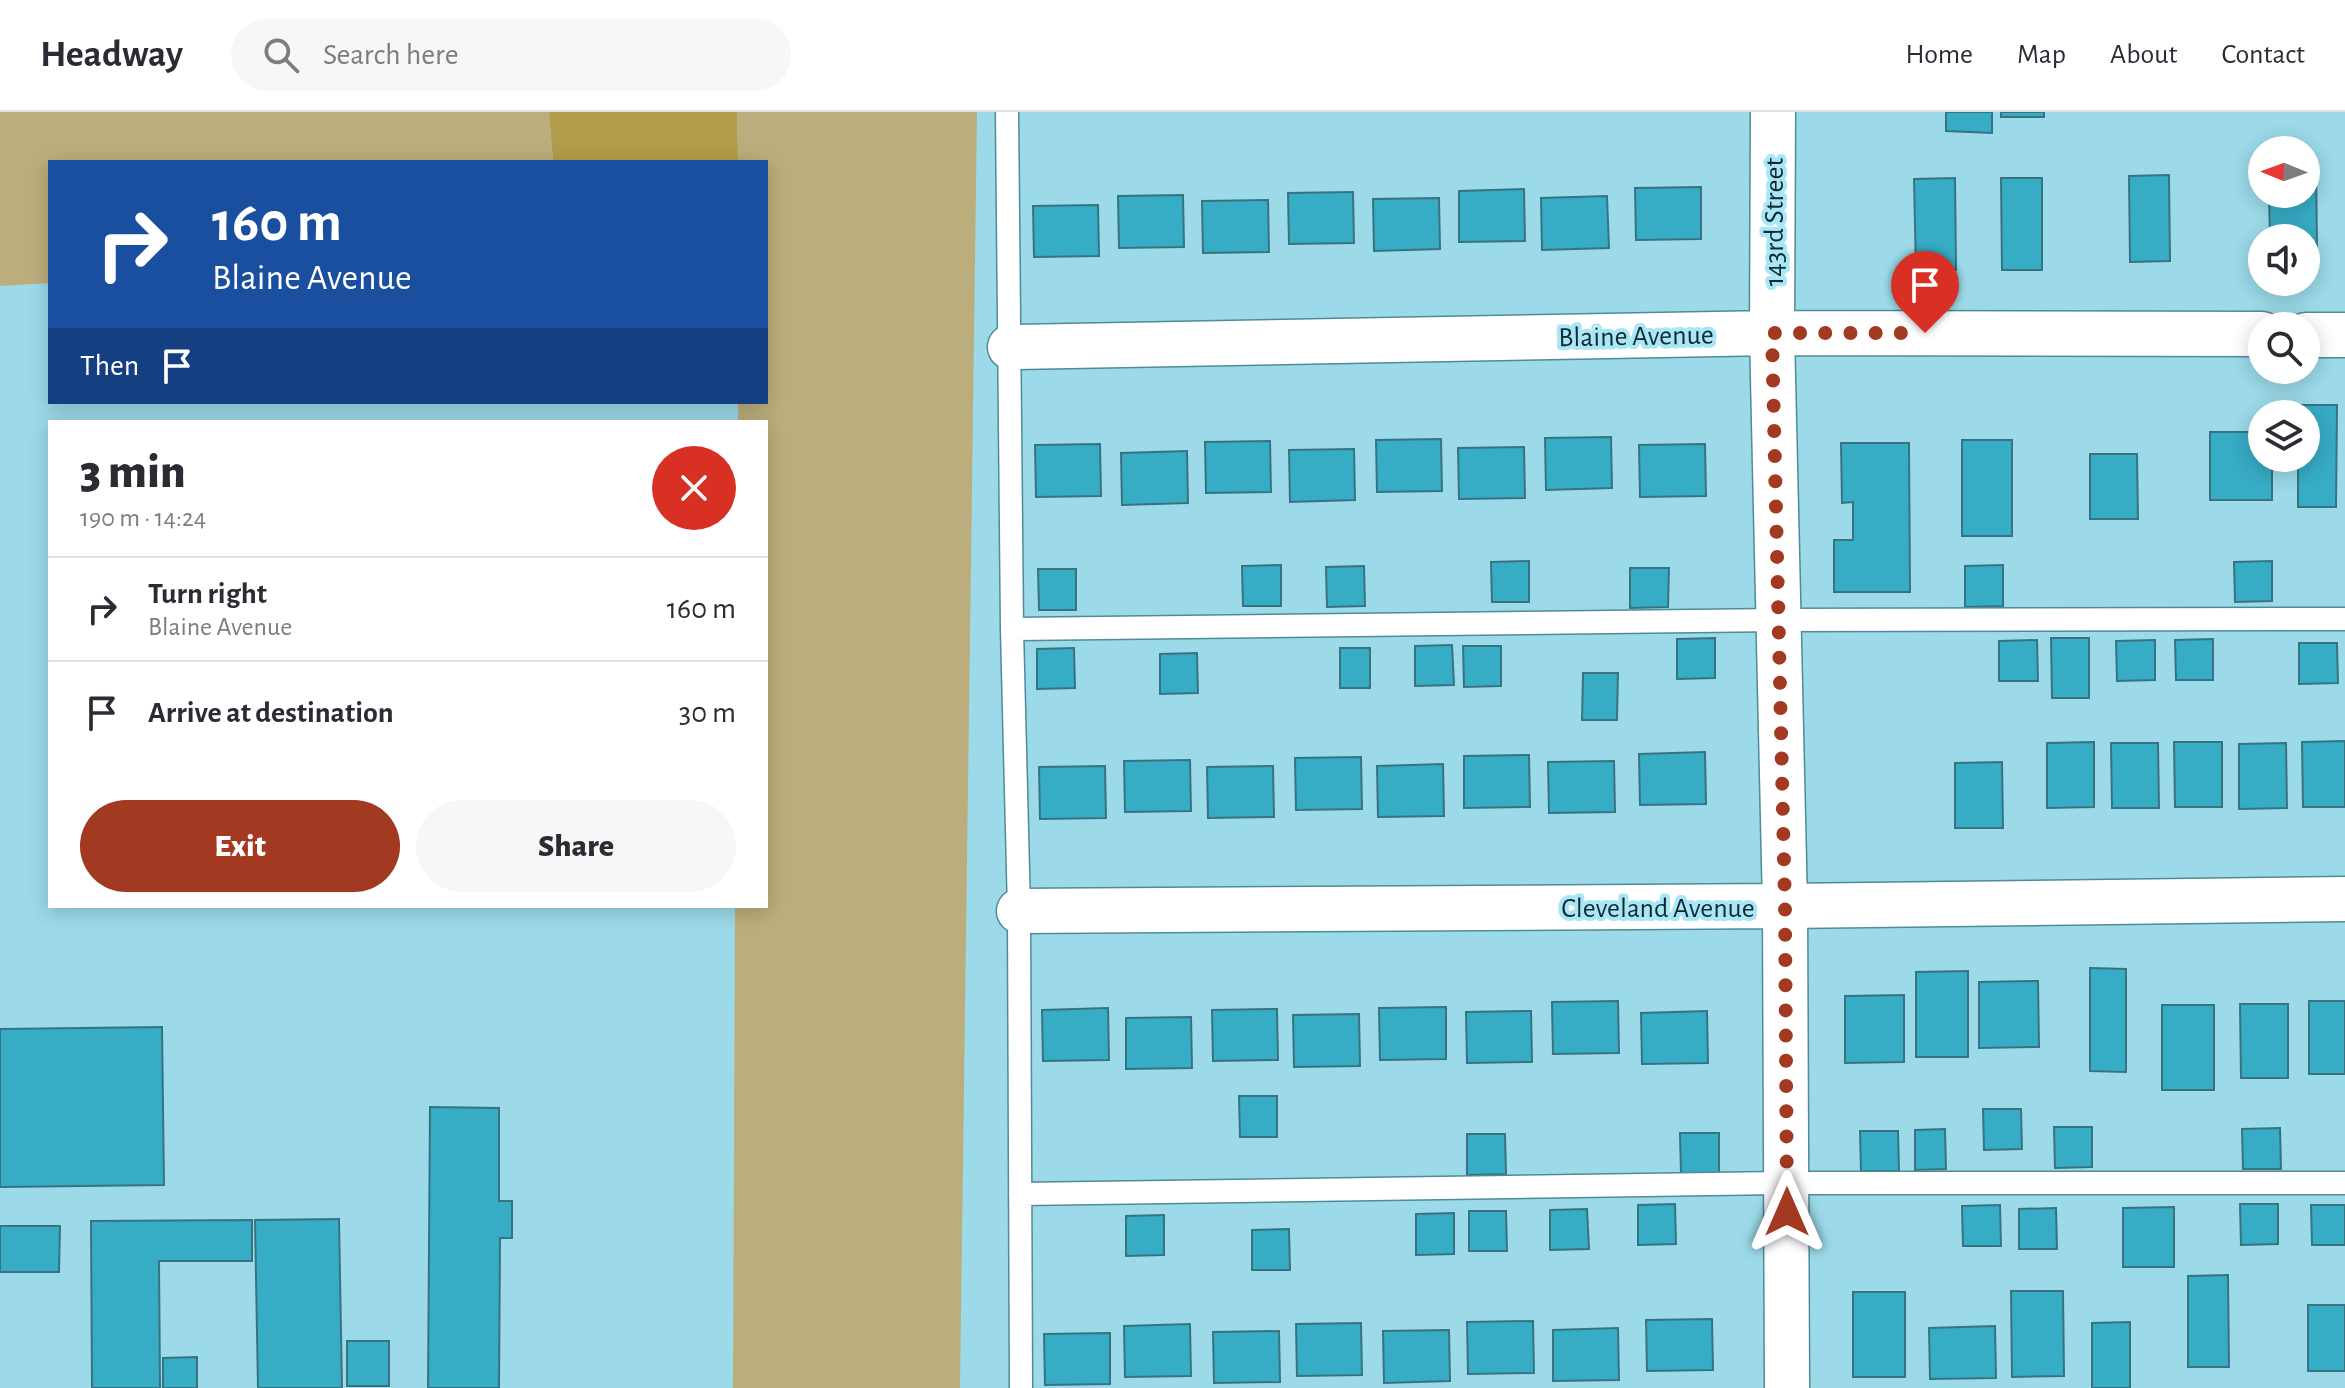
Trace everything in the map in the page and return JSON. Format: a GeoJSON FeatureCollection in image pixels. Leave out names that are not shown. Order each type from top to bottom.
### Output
{"type":"FeatureCollection","features":[{"type":"Feature","properties":{"kind":"street","name":"143rd Street"},"geometry":{"type":"LineString","coordinates":[[1773,112],[1772,333],[1785,906],[1787,1388]]}},
{"type":"Feature","properties":{"kind":"street","name":"Blaine Avenue"},"geometry":{"type":"LineString","coordinates":[[1010,347],[1772,333],[2248,334]]}},
{"type":"Feature","properties":{"kind":"street"},"geometry":{"type":"LineString","coordinates":[[2320,335],[2345,335]]}},
{"type":"Feature","properties":{"kind":"street","name":"Cleveland Avenue"},"geometry":{"type":"LineString","coordinates":[[1019,911],[2345,899]]}},
{"type":"Feature","properties":{"kind":"lane"},"geometry":{"type":"LineString","coordinates":[[1007,112],[1012,629],[1019,911],[1021,1388]]}},
{"type":"Feature","properties":{"kind":"lane"},"geometry":{"type":"LineString","coordinates":[[1012,629],[1779,620],[2345,619]]}},
{"type":"Feature","properties":{"kind":"lane"},"geometry":{"type":"LineString","coordinates":[[1020,1194],[1786,1183],[2345,1183]]}},
{"type":"Feature","properties":{"kind":"shaded area"},"geometry":{"type":"Polygon","coordinates":[[[0,112],[549,112],[553,160],[48,160],[48,283],[0,286],[0,112]]]}},
{"type":"Feature","properties":{"kind":"shaded area"},"geometry":{"type":"Polygon","coordinates":[[[549,112],[737,112],[738,160],[553,160],[549,112]]]}},
{"type":"Feature","properties":{"kind":"shaded area"},"geometry":{"type":"Polygon","coordinates":[[[737,112],[977,112],[960,1388],[733,1388],[735,908],[768,908],[768,420],[738,420],[738,404],[768,404],[768,160],[738,160],[737,112]]]}},
{"type":"Feature","properties":{"kind":"building"},"geometry":{"type":"Polygon","coordinates":[[[1946,112],[1992,112],[1992,133],[1946,131],[1946,112]]]}},
{"type":"Feature","properties":{"kind":"building"},"geometry":{"type":"Polygon","coordinates":[[[2001,112],[2044,112],[2044,117],[2001,117],[2001,112]]]}},
{"type":"Feature","properties":{"kind":"building"},"geometry":{"type":"Polygon","coordinates":[[[2169,175],[2170,261],[2130,262],[2129,176],[2169,175]]]}},
{"type":"Feature","properties":{"kind":"building"},"geometry":{"type":"Polygon","coordinates":[[[1955,178],[1956,270],[1916,271],[1914,179],[1955,178]]]}},
{"type":"Feature","properties":{"kind":"building"},"geometry":{"type":"Polygon","coordinates":[[[2001,178],[2042,178],[2042,270],[2002,270],[2001,178]]]}},
{"type":"Feature","properties":{"kind":"building"},"geometry":{"type":"Polygon","coordinates":[[[1701,187],[1701,239],[1636,240],[1635,188],[1701,187]]]}},
{"type":"Feature","properties":{"kind":"building"},"geometry":{"type":"Polygon","coordinates":[[[1524,189],[1525,241],[1459,242],[1459,191],[1524,189]]]}},
{"type":"Feature","properties":{"kind":"building"},"geometry":{"type":"Polygon","coordinates":[[[1353,192],[1354,243],[1289,244],[1288,193],[1353,192]]]}},
{"type":"Feature","properties":{"kind":"building"},"geometry":{"type":"Polygon","coordinates":[[[1183,195],[1184,247],[1119,248],[1118,196],[1183,195]]]}},
{"type":"Feature","properties":{"kind":"building"},"geometry":{"type":"Polygon","coordinates":[[[1607,196],[1609,248],[1542,250],[1541,198],[1607,196]]]}},
{"type":"Feature","properties":{"kind":"building"},"geometry":{"type":"Polygon","coordinates":[[[1439,198],[1440,249],[1374,251],[1373,199],[1439,198]]]}},
{"type":"Feature","properties":{"kind":"building"},"geometry":{"type":"Polygon","coordinates":[[[1268,200],[1269,252],[1203,253],[1202,201],[1268,200]]]}},
{"type":"Feature","properties":{"kind":"building"},"geometry":{"type":"Polygon","coordinates":[[[1098,205],[1099,256],[1034,257],[1033,206],[1098,205]]]}},
{"type":"Feature","properties":{"kind":"building"},"geometry":{"type":"Polygon","coordinates":[[[2269,208],[2317,208],[2317,224],[2270,224],[2269,208]]]}},
{"type":"Feature","properties":{"kind":"building"},"geometry":{"type":"Polygon","coordinates":[[[2320,405],[2337,405],[2336,507],[2298,507],[2298,472],[2320,472],[2320,405]]]}},
{"type":"Feature","properties":{"kind":"building"},"geometry":{"type":"Polygon","coordinates":[[[2210,432],[2248,432],[2248,472],[2272,472],[2272,500],[2210,500],[2210,432]]]}},
{"type":"Feature","properties":{"kind":"building"},"geometry":{"type":"Polygon","coordinates":[[[1611,437],[1612,488],[1546,490],[1545,438],[1611,437]]]}},
{"type":"Feature","properties":{"kind":"building"},"geometry":{"type":"Polygon","coordinates":[[[1441,439],[1442,491],[1377,492],[1376,440],[1441,439]]]}},
{"type":"Feature","properties":{"kind":"building"},"geometry":{"type":"Polygon","coordinates":[[[1962,440],[2012,440],[2012,536],[1962,536],[1962,440]]]}},
{"type":"Feature","properties":{"kind":"building"},"geometry":{"type":"Polygon","coordinates":[[[1270,441],[1271,492],[1206,493],[1205,442],[1270,441]]]}},
{"type":"Feature","properties":{"kind":"building"},"geometry":{"type":"Polygon","coordinates":[[[1841,443],[1909,443],[1910,592],[1834,592],[1834,540],[1853,540],[1853,502],[1842,503],[1841,443]]]}},
{"type":"Feature","properties":{"kind":"building"},"geometry":{"type":"Polygon","coordinates":[[[1100,444],[1101,496],[1036,497],[1035,445],[1100,444]]]}},
{"type":"Feature","properties":{"kind":"building"},"geometry":{"type":"Polygon","coordinates":[[[1705,444],[1706,496],[1640,497],[1639,445],[1705,444]]]}},
{"type":"Feature","properties":{"kind":"building"},"geometry":{"type":"Polygon","coordinates":[[[1524,447],[1525,498],[1459,499],[1458,448],[1524,447]]]}},
{"type":"Feature","properties":{"kind":"building"},"geometry":{"type":"Polygon","coordinates":[[[1354,449],[1355,500],[1290,502],[1289,450],[1354,449]]]}},
{"type":"Feature","properties":{"kind":"building"},"geometry":{"type":"Polygon","coordinates":[[[1187,451],[1188,503],[1122,505],[1121,453],[1187,451]]]}},
{"type":"Feature","properties":{"kind":"building"},"geometry":{"type":"Polygon","coordinates":[[[2090,454],[2137,454],[2138,519],[2090,519],[2090,454]]]}},
{"type":"Feature","properties":{"kind":"building"},"geometry":{"type":"Polygon","coordinates":[[[1529,561],[1529,602],[1492,602],[1491,562],[1529,561]]]}},
{"type":"Feature","properties":{"kind":"building"},"geometry":{"type":"Polygon","coordinates":[[[2272,561],[2272,601],[2235,602],[2234,562],[2272,561]]]}},
{"type":"Feature","properties":{"kind":"building"},"geometry":{"type":"Polygon","coordinates":[[[1281,565],[1281,606],[1243,606],[1242,566],[1281,565]]]}},
{"type":"Feature","properties":{"kind":"building"},"geometry":{"type":"Polygon","coordinates":[[[2003,565],[2003,606],[1965,607],[1965,566],[2003,565]]]}},
{"type":"Feature","properties":{"kind":"building"},"geometry":{"type":"Polygon","coordinates":[[[1364,566],[1365,606],[1327,607],[1326,567],[1364,566]]]}},
{"type":"Feature","properties":{"kind":"building"},"geometry":{"type":"Polygon","coordinates":[[[1630,568],[1669,568],[1668,607],[1630,608],[1630,568]]]}},
{"type":"Feature","properties":{"kind":"building"},"geometry":{"type":"Polygon","coordinates":[[[1038,569],[1076,569],[1076,610],[1039,610],[1038,569]]]}},
{"type":"Feature","properties":{"kind":"building"},"geometry":{"type":"Polygon","coordinates":[[[1715,638],[1715,678],[1677,679],[1677,639],[1715,638]]]}},
{"type":"Feature","properties":{"kind":"building"},"geometry":{"type":"Polygon","coordinates":[[[2051,638],[2089,638],[2089,698],[2052,698],[2051,638]]]}},
{"type":"Feature","properties":{"kind":"building"},"geometry":{"type":"Polygon","coordinates":[[[2213,639],[2213,680],[2176,680],[2175,640],[2213,639]]]}},
{"type":"Feature","properties":{"kind":"building"},"geometry":{"type":"Polygon","coordinates":[[[2037,640],[2038,681],[1999,681],[1999,641],[2037,640]]]}},
{"type":"Feature","properties":{"kind":"building"},"geometry":{"type":"Polygon","coordinates":[[[2155,640],[2155,680],[2117,681],[2116,641],[2155,640]]]}},
{"type":"Feature","properties":{"kind":"building"},"geometry":{"type":"Polygon","coordinates":[[[2299,643],[2337,643],[2338,683],[2299,684],[2299,643]]]}},
{"type":"Feature","properties":{"kind":"building"},"geometry":{"type":"Polygon","coordinates":[[[1452,645],[1454,685],[1415,686],[1415,646],[1452,645]]]}},
{"type":"Feature","properties":{"kind":"building"},"geometry":{"type":"Polygon","coordinates":[[[1463,646],[1501,646],[1501,686],[1464,687],[1463,646]]]}},
{"type":"Feature","properties":{"kind":"building"},"geometry":{"type":"Polygon","coordinates":[[[1074,648],[1075,688],[1037,689],[1037,649],[1074,648]]]}},
{"type":"Feature","properties":{"kind":"building"},"geometry":{"type":"Polygon","coordinates":[[[1340,648],[1370,648],[1370,688],[1340,688],[1340,648]]]}},
{"type":"Feature","properties":{"kind":"building"},"geometry":{"type":"Polygon","coordinates":[[[1197,653],[1198,693],[1160,694],[1160,654],[1197,653]]]}},
{"type":"Feature","properties":{"kind":"building"},"geometry":{"type":"Polygon","coordinates":[[[1583,673],[1618,673],[1617,720],[1582,720],[1583,673]]]}},
{"type":"Feature","properties":{"kind":"building"},"geometry":{"type":"Polygon","coordinates":[[[2345,741],[2345,807],[2303,807],[2302,742],[2345,741]]]}},
{"type":"Feature","properties":{"kind":"building"},"geometry":{"type":"Polygon","coordinates":[[[2094,742],[2094,807],[2047,808],[2047,743],[2094,742]]]}},
{"type":"Feature","properties":{"kind":"building"},"geometry":{"type":"Polygon","coordinates":[[[2174,742],[2222,742],[2222,807],[2175,807],[2174,742]]]}},
{"type":"Feature","properties":{"kind":"building"},"geometry":{"type":"Polygon","coordinates":[[[2111,743],[2158,743],[2159,808],[2112,808],[2111,743]]]}},
{"type":"Feature","properties":{"kind":"building"},"geometry":{"type":"Polygon","coordinates":[[[2286,743],[2287,808],[2239,809],[2239,744],[2286,743]]]}},
{"type":"Feature","properties":{"kind":"building"},"geometry":{"type":"Polygon","coordinates":[[[1705,752],[1706,804],[1640,805],[1639,754],[1705,752]]]}},
{"type":"Feature","properties":{"kind":"building"},"geometry":{"type":"Polygon","coordinates":[[[1529,755],[1530,807],[1464,808],[1464,756],[1529,755]]]}},
{"type":"Feature","properties":{"kind":"building"},"geometry":{"type":"Polygon","coordinates":[[[1361,757],[1362,809],[1296,810],[1295,758],[1361,757]]]}},
{"type":"Feature","properties":{"kind":"building"},"geometry":{"type":"Polygon","coordinates":[[[1190,760],[1191,811],[1125,812],[1124,761],[1190,760]]]}},
{"type":"Feature","properties":{"kind":"building"},"geometry":{"type":"Polygon","coordinates":[[[1614,761],[1615,812],[1549,813],[1548,762],[1614,761]]]}},
{"type":"Feature","properties":{"kind":"building"},"geometry":{"type":"Polygon","coordinates":[[[2002,762],[2003,828],[1955,828],[1955,763],[2002,762]]]}},
{"type":"Feature","properties":{"kind":"building"},"geometry":{"type":"Polygon","coordinates":[[[1443,764],[1444,816],[1378,817],[1377,766],[1443,764]]]}},
{"type":"Feature","properties":{"kind":"building"},"geometry":{"type":"Polygon","coordinates":[[[1105,766],[1106,818],[1040,819],[1039,767],[1105,766]]]}},
{"type":"Feature","properties":{"kind":"building"},"geometry":{"type":"Polygon","coordinates":[[[1273,766],[1274,817],[1208,818],[1207,767],[1273,766]]]}},
{"type":"Feature","properties":{"kind":"building"},"geometry":{"type":"Polygon","coordinates":[[[2090,968],[2126,969],[2126,1072],[2090,1071],[2090,968]]]}},
{"type":"Feature","properties":{"kind":"building"},"geometry":{"type":"Polygon","coordinates":[[[1968,971],[1968,1057],[1916,1057],[1916,972],[1968,971]]]}},
{"type":"Feature","properties":{"kind":"building"},"geometry":{"type":"Polygon","coordinates":[[[2038,981],[2039,1047],[1979,1048],[1979,982],[2038,981]]]}},
{"type":"Feature","properties":{"kind":"building"},"geometry":{"type":"Polygon","coordinates":[[[1904,995],[1904,1062],[1845,1063],[1845,996],[1904,995]]]}},
{"type":"Feature","properties":{"kind":"building"},"geometry":{"type":"Polygon","coordinates":[[[1618,1001],[1619,1053],[1553,1054],[1552,1002],[1618,1001]]]}},
{"type":"Feature","properties":{"kind":"building"},"geometry":{"type":"Polygon","coordinates":[[[2309,1001],[2345,1001],[2345,1074],[2309,1074],[2309,1001]]]}},
{"type":"Feature","properties":{"kind":"building"},"geometry":{"type":"Polygon","coordinates":[[[2240,1004],[2288,1004],[2288,1078],[2241,1078],[2240,1004]]]}},
{"type":"Feature","properties":{"kind":"building"},"geometry":{"type":"Polygon","coordinates":[[[2162,1005],[2214,1005],[2214,1090],[2162,1090],[2162,1005]]]}},
{"type":"Feature","properties":{"kind":"building"},"geometry":{"type":"Polygon","coordinates":[[[1446,1007],[1446,1059],[1380,1060],[1379,1008],[1446,1007]]]}},
{"type":"Feature","properties":{"kind":"building"},"geometry":{"type":"Polygon","coordinates":[[[1108,1008],[1109,1060],[1043,1061],[1042,1010],[1108,1008]]]}},
{"type":"Feature","properties":{"kind":"building"},"geometry":{"type":"Polygon","coordinates":[[[1277,1009],[1278,1060],[1213,1061],[1212,1010],[1277,1009]]]}},
{"type":"Feature","properties":{"kind":"building"},"geometry":{"type":"Polygon","coordinates":[[[1531,1011],[1532,1062],[1467,1063],[1466,1012],[1531,1011]]]}},
{"type":"Feature","properties":{"kind":"building"},"geometry":{"type":"Polygon","coordinates":[[[1707,1011],[1708,1063],[1642,1064],[1641,1013],[1707,1011]]]}},
{"type":"Feature","properties":{"kind":"building"},"geometry":{"type":"Polygon","coordinates":[[[1359,1014],[1360,1066],[1294,1067],[1293,1015],[1359,1014]]]}},
{"type":"Feature","properties":{"kind":"building"},"geometry":{"type":"Polygon","coordinates":[[[1191,1017],[1192,1068],[1126,1069],[1126,1018],[1191,1017]]]}},
{"type":"Feature","properties":{"kind":"building"},"geometry":{"type":"Polygon","coordinates":[[[162,1027],[164,1185],[0,1187],[0,1029],[162,1027]]]}},
{"type":"Feature","properties":{"kind":"building"},"geometry":{"type":"Polygon","coordinates":[[[1239,1096],[1277,1096],[1277,1137],[1240,1137],[1239,1096]]]}},
{"type":"Feature","properties":{"kind":"building"},"geometry":{"type":"Polygon","coordinates":[[[430,1107],[499,1108],[499,1201],[512,1201],[512,1238],[500,1238],[499,1388],[428,1388],[430,1107]]]}},
{"type":"Feature","properties":{"kind":"building"},"geometry":{"type":"Polygon","coordinates":[[[1983,1109],[2021,1109],[2022,1149],[1984,1150],[1983,1109]]]}},
{"type":"Feature","properties":{"kind":"building"},"geometry":{"type":"Polygon","coordinates":[[[2054,1127],[2092,1127],[2092,1167],[2055,1168],[2054,1127]]]}},
{"type":"Feature","properties":{"kind":"building"},"geometry":{"type":"Polygon","coordinates":[[[2280,1128],[2281,1169],[2243,1169],[2242,1129],[2280,1128]]]}},
{"type":"Feature","properties":{"kind":"building"},"geometry":{"type":"Polygon","coordinates":[[[1945,1129],[1946,1169],[1915,1170],[1915,1130],[1945,1129]]]}},
{"type":"Feature","properties":{"kind":"building"},"geometry":{"type":"Polygon","coordinates":[[[1860,1131],[1898,1131],[1899,1171],[1861,1171],[1860,1131]]]}},
{"type":"Feature","properties":{"kind":"building"},"geometry":{"type":"Polygon","coordinates":[[[1680,1133],[1719,1133],[1719,1173],[1681,1174],[1680,1133]]]}},
{"type":"Feature","properties":{"kind":"building"},"geometry":{"type":"Polygon","coordinates":[[[1467,1134],[1505,1134],[1506,1174],[1467,1175],[1467,1134]]]}},
{"type":"Feature","properties":{"kind":"building"},"geometry":{"type":"Polygon","coordinates":[[[1675,1204],[1676,1244],[1638,1245],[1638,1205],[1675,1204]]]}},
{"type":"Feature","properties":{"kind":"building"},"geometry":{"type":"Polygon","coordinates":[[[2240,1204],[2278,1204],[2278,1244],[2241,1245],[2240,1204]]]}},
{"type":"Feature","properties":{"kind":"building"},"geometry":{"type":"Polygon","coordinates":[[[2000,1205],[2001,1246],[1963,1246],[1962,1206],[2000,1205]]]}},
{"type":"Feature","properties":{"kind":"building"},"geometry":{"type":"Polygon","coordinates":[[[2311,1205],[2345,1205],[2345,1245],[2312,1245],[2311,1205]]]}},
{"type":"Feature","properties":{"kind":"building"},"geometry":{"type":"Polygon","coordinates":[[[2174,1207],[2174,1267],[2123,1267],[2123,1208],[2174,1207]]]}},
{"type":"Feature","properties":{"kind":"building"},"geometry":{"type":"Polygon","coordinates":[[[2056,1208],[2057,1249],[2019,1249],[2019,1209],[2056,1208]]]}},
{"type":"Feature","properties":{"kind":"building"},"geometry":{"type":"Polygon","coordinates":[[[1587,1209],[1589,1249],[1550,1250],[1550,1210],[1587,1209]]]}},
{"type":"Feature","properties":{"kind":"building"},"geometry":{"type":"Polygon","coordinates":[[[1469,1211],[1506,1211],[1507,1251],[1469,1251],[1469,1211]]]}},
{"type":"Feature","properties":{"kind":"building"},"geometry":{"type":"Polygon","coordinates":[[[1454,1213],[1454,1254],[1416,1255],[1416,1214],[1454,1213]]]}},
{"type":"Feature","properties":{"kind":"building"},"geometry":{"type":"Polygon","coordinates":[[[1164,1215],[1164,1255],[1126,1256],[1126,1216],[1164,1215]]]}},
{"type":"Feature","properties":{"kind":"building"},"geometry":{"type":"Polygon","coordinates":[[[339,1219],[342,1388],[258,1388],[255,1220],[339,1219]]]}},
{"type":"Feature","properties":{"kind":"building"},"geometry":{"type":"Polygon","coordinates":[[[252,1220],[252,1261],[159,1261],[160,1388],[92,1388],[91,1221],[252,1220]]]}},
{"type":"Feature","properties":{"kind":"building"},"geometry":{"type":"Polygon","coordinates":[[[0,1226],[60,1226],[59,1272],[0,1272],[0,1226]]]}},
{"type":"Feature","properties":{"kind":"building"},"geometry":{"type":"Polygon","coordinates":[[[1289,1229],[1290,1270],[1252,1270],[1252,1230],[1289,1229]]]}},
{"type":"Feature","properties":{"kind":"building"},"geometry":{"type":"Polygon","coordinates":[[[2228,1275],[2229,1367],[2188,1367],[2188,1276],[2228,1275]]]}},
{"type":"Feature","properties":{"kind":"building"},"geometry":{"type":"Polygon","coordinates":[[[2011,1291],[2063,1291],[2064,1376],[2012,1377],[2011,1291]]]}},
{"type":"Feature","properties":{"kind":"building"},"geometry":{"type":"Polygon","coordinates":[[[1853,1292],[1905,1292],[1905,1377],[1853,1377],[1853,1292]]]}},
{"type":"Feature","properties":{"kind":"building"},"geometry":{"type":"Polygon","coordinates":[[[2308,1305],[2345,1305],[2345,1371],[2308,1371],[2308,1305]]]}},
{"type":"Feature","properties":{"kind":"building"},"geometry":{"type":"Polygon","coordinates":[[[1712,1319],[1713,1370],[1647,1371],[1646,1320],[1712,1319]]]}},
{"type":"Feature","properties":{"kind":"building"},"geometry":{"type":"Polygon","coordinates":[[[1533,1321],[1534,1373],[1468,1374],[1467,1322],[1533,1321]]]}},
{"type":"Feature","properties":{"kind":"building"},"geometry":{"type":"Polygon","coordinates":[[[2130,1322],[2130,1388],[2092,1388],[2092,1323],[2130,1322]]]}},
{"type":"Feature","properties":{"kind":"building"},"geometry":{"type":"Polygon","coordinates":[[[1361,1323],[1362,1375],[1297,1376],[1296,1324],[1361,1323]]]}},
{"type":"Feature","properties":{"kind":"building"},"geometry":{"type":"Polygon","coordinates":[[[1190,1324],[1191,1376],[1125,1377],[1124,1326],[1190,1324]]]}},
{"type":"Feature","properties":{"kind":"building"},"geometry":{"type":"Polygon","coordinates":[[[1995,1326],[1996,1378],[1930,1379],[1929,1328],[1995,1326]]]}},
{"type":"Feature","properties":{"kind":"building"},"geometry":{"type":"Polygon","coordinates":[[[1618,1328],[1619,1380],[1553,1381],[1553,1330],[1618,1328]]]}},
{"type":"Feature","properties":{"kind":"building"},"geometry":{"type":"Polygon","coordinates":[[[1449,1330],[1450,1381],[1384,1383],[1383,1331],[1449,1330]]]}},
{"type":"Feature","properties":{"kind":"building"},"geometry":{"type":"Polygon","coordinates":[[[1279,1331],[1280,1382],[1214,1383],[1213,1332],[1279,1331]]]}},
{"type":"Feature","properties":{"kind":"building"},"geometry":{"type":"Polygon","coordinates":[[[1110,1333],[1110,1384],[1045,1385],[1044,1334],[1110,1333]]]}},
{"type":"Feature","properties":{"kind":"building"},"geometry":{"type":"Polygon","coordinates":[[[347,1341],[389,1341],[389,1386],[347,1386],[347,1341]]]}},
{"type":"Feature","properties":{"kind":"building"},"geometry":{"type":"Polygon","coordinates":[[[197,1357],[197,1388],[163,1388],[163,1358],[197,1357]]]}},
{"type":"Feature","properties":{"kind":"route"},"geometry":{"type":"LineString","coordinates":[[1787,1212],[1785,906],[1772,333],[1925,333]]}}]}
